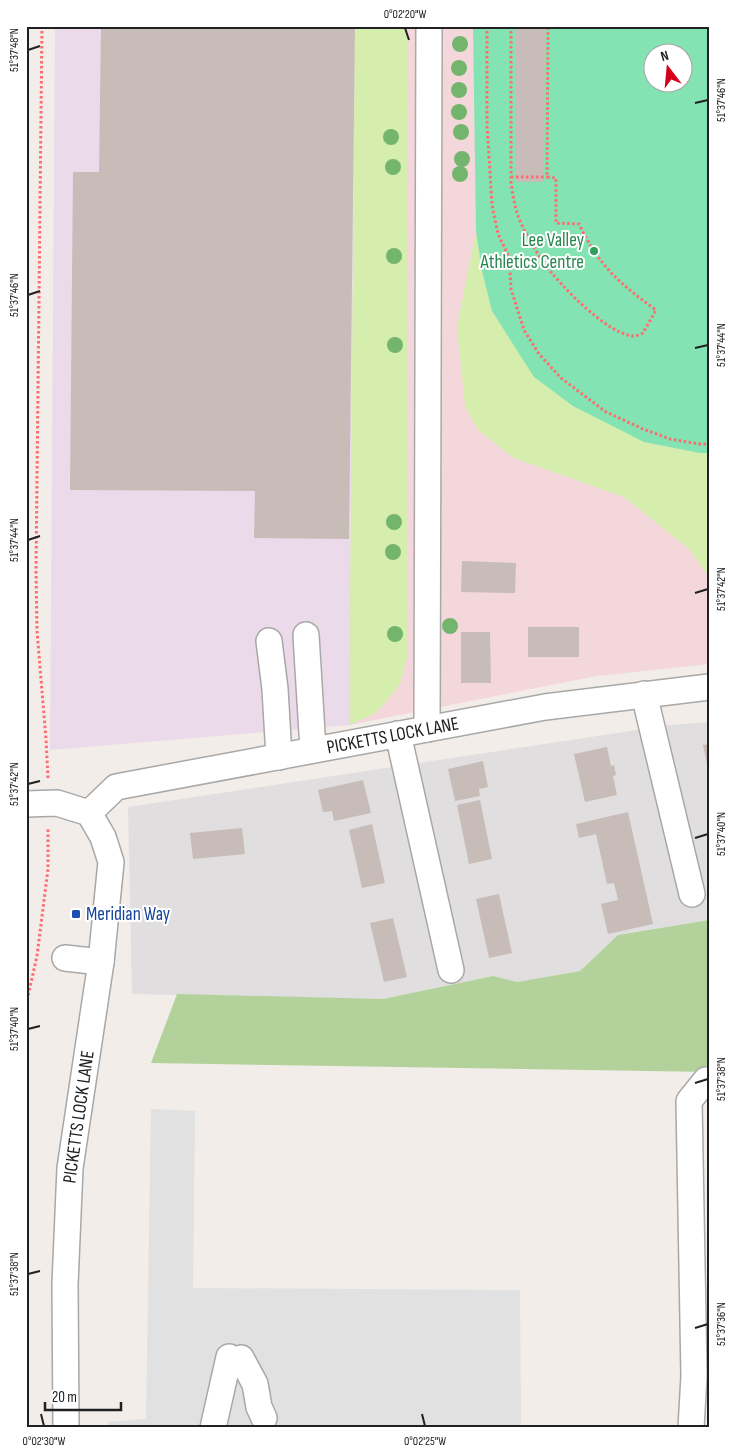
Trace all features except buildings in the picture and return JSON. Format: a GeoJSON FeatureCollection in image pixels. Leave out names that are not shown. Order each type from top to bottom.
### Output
{"type":"FeatureCollection","features":[{"type":"Feature","properties":{"kind":"street"},"geometry":{"type":"LineString","coordinates":[[427,729],[429,26]]}},
{"type":"Feature","properties":{"kind":"street"},"geometry":{"type":"LineString","coordinates":[[306,635],[313,750]]}},
{"type":"Feature","properties":{"kind":"street"},"geometry":{"type":"LineString","coordinates":[[269,641],[275,690],[279,757]]}},
{"type":"Feature","properties":{"kind":"street","name":"PICKETTS LOCK LANE"},"geometry":{"type":"LineString","coordinates":[[66,1428],[65,1284],[70,1168],[101,962],[111,862],[103,837],[89,813],[116,787],[545,707],[709,687]]}},
{"type":"Feature","properties":{"kind":"street"},"geometry":{"type":"LineString","coordinates":[[644,694],[692,894]]}},
{"type":"Feature","properties":{"kind":"street"},"geometry":{"type":"LineString","coordinates":[[398,734],[451,970]]}},
{"type":"Feature","properties":{"kind":"street"},"geometry":{"type":"LineString","coordinates":[[26,804],[57,804],[89,813]]}},
{"type":"Feature","properties":{"kind":"street"},"geometry":{"type":"LineString","coordinates":[[66,958],[101,962]]}},
{"type":"Feature","properties":{"kind":"street"},"geometry":{"type":"LineString","coordinates":[[691,1428],[694,1376],[689,1101],[706,1080],[709,1080]]}},
{"type":"Feature","properties":{"kind":"street"},"geometry":{"type":"LineString","coordinates":[[213,1428],[235,1358],[255,1384],[259,1407],[264,1418]]}},
{"type":"Feature","properties":{"kind":"path"},"geometry":{"type":"LineString","coordinates":[[42,26],[36,570],[37,631],[48,766]]}},
{"type":"Feature","properties":{"kind":"path"},"geometry":{"type":"LineString","coordinates":[[487,26],[487,125],[492,205],[498,234],[509,257],[511,288],[524,330],[539,354],[561,378],[606,412],[670,440],[709,444]]}},
{"type":"Feature","properties":{"kind":"path"},"geometry":{"type":"LineString","coordinates":[[511,26],[511,177],[513,203],[521,224],[544,263],[570,294],[614,329],[636,336],[643,333],[656,310],[614,278],[586,239],[579,224],[556,223],[556,176],[511,177]]}},
{"type":"Feature","properties":{"kind":"path"},"geometry":{"type":"LineString","coordinates":[[547,177],[548,26]]}},
{"type":"Feature","properties":{"kind":"path"},"geometry":{"type":"LineString","coordinates":[[26,1005],[36,956],[49,852]]}},
{"type":"Feature","properties":{"kind":"shaded area"},"geometry":{"type":"Polygon","coordinates":[[[55,26],[355,26],[349,725],[50,750],[55,26]]]}},
{"type":"Feature","properties":{"kind":"shaded area"},"geometry":{"type":"Polygon","coordinates":[[[355,26],[709,26],[709,664],[597,676],[349,725],[355,26]]]}},
{"type":"Feature","properties":{"kind":"shaded area"},"geometry":{"type":"Polygon","coordinates":[[[709,722],[709,920],[618,935],[580,971],[517,982],[493,976],[383,999],[132,994],[128,807],[670,725],[709,722]]]}},
{"type":"Feature","properties":{"kind":"shaded area"},"geometry":{"type":"Polygon","coordinates":[[[151,1109],[195,1111],[193,1288],[520,1290],[521,1428],[108,1428],[108,1422],[146,1419],[151,1109]]]}},
{"type":"Feature","properties":{"kind":"green space"},"geometry":{"type":"Polygon","coordinates":[[[355,26],[408,26],[407,658],[400,684],[385,703],[374,714],[349,725],[355,26]]]}},
{"type":"Feature","properties":{"kind":"green space","name":"Lee Valley Athletics Centre"},"geometry":{"type":"Polygon","coordinates":[[[473,26],[709,26],[709,453],[700,453],[644,442],[573,406],[534,377],[492,311],[482,271],[476,231],[473,26]]]}},
{"type":"Feature","properties":{"kind":"green space"},"geometry":{"type":"Polygon","coordinates":[[[476,231],[482,271],[492,311],[644,442],[700,453],[709,453],[709,577],[689,549],[624,497],[514,458],[478,430],[465,406],[457,327],[476,231]]]}},
{"type":"Feature","properties":{"kind":"green space"},"geometry":{"type":"Polygon","coordinates":[[[709,920],[709,1072],[151,1063],[177,994],[383,999],[493,976],[517,982],[580,971],[618,935],[709,920]]]}},
{"type":"Feature","properties":{"kind":"place","name":"Lee Valley Athletics Centre"},"geometry":{"type":"Point","coordinates":[594,251]}},
{"type":"Feature","properties":{"kind":"place","name":"Meridian Way"},"geometry":{"type":"Point","coordinates":[76,914]}}]}
